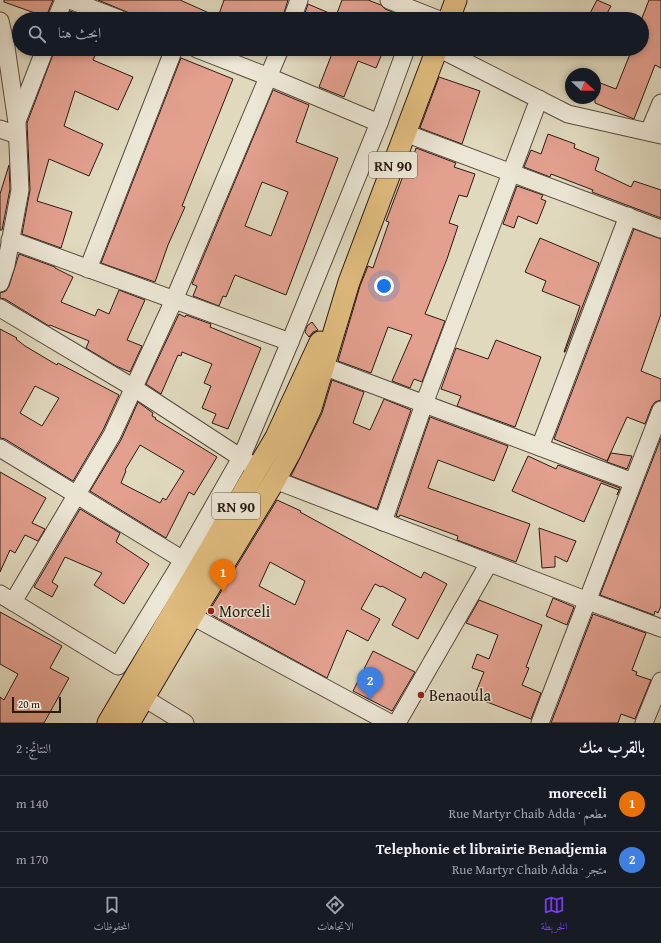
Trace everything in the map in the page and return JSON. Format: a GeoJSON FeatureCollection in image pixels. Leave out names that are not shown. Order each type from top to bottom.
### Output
{"type":"FeatureCollection","features":[{"type":"Feature","properties":{"kind":"main road"},"geometry":{"type":"LineString","coordinates":[[452,12],[456,0]]}},
{"type":"Feature","properties":{"kind":"main road","name":"RN 90"},"geometry":{"type":"LineString","coordinates":[[129,723],[275,480],[290,453],[311,408],[349,282],[434,56]]}},
{"type":"Feature","properties":{"kind":"main road","name":"RN 90"},"geometry":{"type":"LineString","coordinates":[[108,723],[191,564],[249,463],[276,437],[349,282]]}},
{"type":"Feature","properties":{"kind":"street"},"geometry":{"type":"LineString","coordinates":[[59,12],[64,0]]}},
{"type":"Feature","properties":{"kind":"street"},"geometry":{"type":"LineString","coordinates":[[70,0],[101,12]]}},
{"type":"Feature","properties":{"kind":"street"},"geometry":{"type":"LineString","coordinates":[[295,12],[299,0]]}},
{"type":"Feature","properties":{"kind":"street"},"geometry":{"type":"LineString","coordinates":[[389,0],[420,10]]}},
{"type":"Feature","properties":{"kind":"street"},"geometry":{"type":"LineString","coordinates":[[0,21],[17,129],[20,190],[6,265],[0,283]]}},
{"type":"Feature","properties":{"kind":"street"},"geometry":{"type":"LineString","coordinates":[[17,129],[43,56]]}},
{"type":"Feature","properties":{"kind":"street"},"geometry":{"type":"LineString","coordinates":[[88,268],[171,56]]}},
{"type":"Feature","properties":{"kind":"street"},"geometry":{"type":"LineString","coordinates":[[215,56],[379,123]]}},
{"type":"Feature","properties":{"kind":"street"},"geometry":{"type":"LineString","coordinates":[[0,448],[77,495],[191,564],[118,666],[7,598],[77,495],[112,435],[174,300],[277,56]]}},
{"type":"Feature","properties":{"kind":"street"},"geometry":{"type":"LineString","coordinates":[[0,308],[134,388],[249,463],[290,342],[379,123],[403,56]]}},
{"type":"Feature","properties":{"kind":"street"},"geometry":{"type":"LineString","coordinates":[[454,56],[568,114],[655,133],[661,103]]}},
{"type":"Feature","properties":{"kind":"street"},"geometry":{"type":"LineString","coordinates":[[383,522],[424,404],[539,99]]}},
{"type":"Feature","properties":{"kind":"street"},"geometry":{"type":"LineString","coordinates":[[0,129],[17,129]]}},
{"type":"Feature","properties":{"kind":"street"},"geometry":{"type":"LineString","coordinates":[[405,133],[661,229]]}},
{"type":"Feature","properties":{"kind":"street"},"geometry":{"type":"LineString","coordinates":[[540,447],[628,216]]}},
{"type":"Feature","properties":{"kind":"street"},"geometry":{"type":"LineString","coordinates":[[10,240],[290,342]]}},
{"type":"Feature","properties":{"kind":"street"},"geometry":{"type":"LineString","coordinates":[[323,366],[633,482]]}},
{"type":"Feature","properties":{"kind":"street"},"geometry":{"type":"LineString","coordinates":[[540,723],[661,410]]}},
{"type":"Feature","properties":{"kind":"street"},"geometry":{"type":"LineString","coordinates":[[275,480],[661,628]]}},
{"type":"Feature","properties":{"kind":"street"},"geometry":{"type":"LineString","coordinates":[[397,723],[489,563]]}},
{"type":"Feature","properties":{"kind":"street"},"geometry":{"type":"LineString","coordinates":[[192,616],[390,723]]}},
{"type":"Feature","properties":{"kind":"street"},"geometry":{"type":"LineString","coordinates":[[644,723],[661,681]]}},
{"type":"Feature","properties":{"kind":"street"},"geometry":{"type":"LineString","coordinates":[[144,698],[185,723]]}},
{"type":"Feature","properties":{"kind":"building"},"geometry":{"type":"Polygon","coordinates":[[[4,0],[53,0],[48,12],[32,12],[4,2],[4,0]]]}},
{"type":"Feature","properties":{"kind":"building"},"geometry":{"type":"Polygon","coordinates":[[[98,0],[180,0],[207,12],[127,12],[98,0]]]}},
{"type":"Feature","properties":{"kind":"building"},"geometry":{"type":"Polygon","coordinates":[[[224,0],[288,0],[284,12],[220,12],[224,0]]]}},
{"type":"Feature","properties":{"kind":"building"},"geometry":{"type":"Polygon","coordinates":[[[342,0],[368,0],[381,5],[385,9],[392,12],[338,12],[342,0]]]}},
{"type":"Feature","properties":{"kind":"building"},"geometry":{"type":"Polygon","coordinates":[[[597,0],[611,6],[608,12],[591,12],[597,0]]]}},
{"type":"Feature","properties":{"kind":"building"},"geometry":{"type":"Polygon","coordinates":[[[649,0],[661,0],[661,68],[655,65],[634,119],[597,104],[601,104],[601,83],[616,89],[629,56],[649,56],[649,12],[644,12],[649,0]]]}},
{"type":"Feature","properties":{"kind":"building"},"geometry":{"type":"Polygon","coordinates":[[[308,4],[327,12],[305,12],[308,4]]]}},
{"type":"Feature","properties":{"kind":"building"},"geometry":{"type":"Polygon","coordinates":[[[52,56],[95,56],[93,60],[133,77],[118,110],[75,91],[64,126],[103,144],[89,176],[49,159],[37,201],[72,212],[61,248],[22,234],[30,190],[27,123],[52,56]]]}},
{"type":"Feature","properties":{"kind":"building"},"geometry":{"type":"Polygon","coordinates":[[[331,56],[381,56],[376,68],[358,61],[344,97],[319,87],[331,56]]]}},
{"type":"Feature","properties":{"kind":"building"},"geometry":{"type":"Polygon","coordinates":[[[181,58],[233,79],[182,206],[185,207],[168,245],[155,282],[101,263],[181,58]]]}},
{"type":"Feature","properties":{"kind":"building"},"geometry":{"type":"Polygon","coordinates":[[[439,77],[480,91],[462,144],[420,128],[439,77]]]}},
{"type":"Feature","properties":{"kind":"building"},"geometry":{"type":"Polygon","coordinates":[[[273,90],[309,105],[296,142],[338,158],[286,295],[235,275],[226,297],[223,296],[219,306],[193,296],[197,286],[192,284],[273,90]],[[262,182],[245,226],[271,236],[288,192],[262,182]]]}},
{"type":"Feature","properties":{"kind":"building"},"geometry":{"type":"Polygon","coordinates":[[[548,134],[575,144],[574,148],[599,158],[595,170],[631,187],[634,181],[661,190],[661,218],[592,192],[593,190],[551,174],[550,177],[524,167],[531,150],[541,154],[548,134]]]}},
{"type":"Feature","properties":{"kind":"building"},"geometry":{"type":"Polygon","coordinates":[[[416,148],[456,163],[454,167],[475,174],[467,197],[459,195],[449,223],[458,226],[447,259],[425,314],[445,321],[422,382],[414,379],[410,388],[392,381],[412,335],[388,327],[371,373],[338,361],[360,286],[368,266],[373,268],[389,222],[386,221],[403,176],[407,178],[416,148]]]}},
{"type":"Feature","properties":{"kind":"building"},"geometry":{"type":"Polygon","coordinates":[[[9,165],[10,189],[2,230],[0,230],[0,194],[9,165]]]}},
{"type":"Feature","properties":{"kind":"building"},"geometry":{"type":"Polygon","coordinates":[[[517,186],[543,195],[541,199],[546,201],[537,224],[518,216],[514,228],[503,224],[517,186]]]}},
{"type":"Feature","properties":{"kind":"building"},"geometry":{"type":"Polygon","coordinates":[[[634,229],[661,239],[661,314],[641,371],[661,379],[661,400],[655,402],[652,406],[645,424],[627,417],[607,461],[554,439],[634,229]]]}},
{"type":"Feature","properties":{"kind":"building"},"geometry":{"type":"Polygon","coordinates":[[[540,238],[599,263],[565,352],[580,306],[542,291],[546,281],[525,272],[540,238]]]}},
{"type":"Feature","properties":{"kind":"building"},"geometry":{"type":"Polygon","coordinates":[[[19,254],[55,267],[73,277],[61,302],[95,316],[98,309],[109,314],[119,290],[145,300],[127,340],[142,346],[130,372],[116,366],[86,348],[89,341],[50,325],[49,326],[5,299],[0,298],[0,293],[6,291],[9,286],[19,254]]]}},
{"type":"Feature","properties":{"kind":"building"},"geometry":{"type":"Polygon","coordinates":[[[179,314],[211,324],[210,327],[261,348],[228,429],[212,423],[216,414],[202,408],[211,386],[204,383],[212,364],[182,352],[181,356],[178,355],[161,394],[146,384],[179,314]]]}},
{"type":"Feature","properties":{"kind":"building"},"geometry":{"type":"Polygon","coordinates":[[[312,322],[318,330],[313,332],[309,337],[305,332],[307,326],[312,322]]]}},
{"type":"Feature","properties":{"kind":"building"},"geometry":{"type":"Polygon","coordinates":[[[0,329],[17,338],[16,339],[25,346],[57,365],[58,363],[119,395],[103,430],[73,481],[5,439],[0,438],[0,329]],[[35,386],[20,413],[42,426],[59,398],[35,386]]]}},
{"type":"Feature","properties":{"kind":"building"},"geometry":{"type":"Polygon","coordinates":[[[496,340],[541,357],[515,427],[457,406],[461,396],[441,389],[456,348],[488,359],[496,340]]]}},
{"type":"Feature","properties":{"kind":"building"},"geometry":{"type":"Polygon","coordinates":[[[332,380],[364,392],[353,423],[370,430],[384,399],[411,410],[377,509],[291,476],[322,413],[332,380]]]}},
{"type":"Feature","properties":{"kind":"building"},"geometry":{"type":"Polygon","coordinates":[[[138,402],[153,413],[152,416],[156,418],[155,419],[217,457],[194,495],[189,492],[166,538],[90,491],[121,440],[138,402]],[[140,445],[125,470],[126,471],[121,483],[160,503],[163,498],[166,500],[184,471],[140,445]]]}},
{"type":"Feature","properties":{"kind":"building"},"geometry":{"type":"Polygon","coordinates":[[[430,417],[508,446],[494,481],[438,460],[428,488],[530,524],[516,562],[457,540],[458,536],[400,515],[399,517],[396,516],[430,417]]]}},
{"type":"Feature","properties":{"kind":"building"},"geometry":{"type":"Polygon","coordinates":[[[661,438],[661,606],[658,613],[655,611],[654,615],[600,595],[661,438]]]}},
{"type":"Feature","properties":{"kind":"building"},"geometry":{"type":"Polygon","coordinates":[[[611,453],[632,456],[627,469],[607,462],[611,453]]]}},
{"type":"Feature","properties":{"kind":"building"},"geometry":{"type":"Polygon","coordinates":[[[528,456],[556,469],[558,465],[620,488],[617,495],[619,490],[601,483],[584,522],[512,491],[528,456]]]}},
{"type":"Feature","properties":{"kind":"building"},"geometry":{"type":"Polygon","coordinates":[[[0,472],[46,498],[32,523],[45,529],[38,541],[25,535],[15,553],[10,550],[0,572],[0,472]]]}},
{"type":"Feature","properties":{"kind":"building"},"geometry":{"type":"Polygon","coordinates":[[[277,500],[301,511],[300,512],[421,578],[424,572],[447,584],[418,639],[392,625],[406,599],[382,586],[381,587],[375,584],[361,609],[380,619],[368,641],[347,630],[327,678],[208,613],[277,500]],[[270,562],[259,586],[295,605],[305,581],[270,562]]]}},
{"type":"Feature","properties":{"kind":"building"},"geometry":{"type":"Polygon","coordinates":[[[80,509],[120,533],[116,542],[149,564],[124,604],[94,585],[102,573],[65,557],[52,582],[58,586],[52,597],[34,587],[80,509]]]}},
{"type":"Feature","properties":{"kind":"building"},"geometry":{"type":"Polygon","coordinates":[[[539,528],[576,541],[567,562],[555,556],[555,567],[542,568],[539,528]]]}},
{"type":"Feature","properties":{"kind":"building"},"geometry":{"type":"Polygon","coordinates":[[[553,598],[574,607],[567,625],[546,616],[553,598]]]}},
{"type":"Feature","properties":{"kind":"building"},"geometry":{"type":"Polygon","coordinates":[[[479,600],[542,625],[526,667],[529,668],[522,685],[541,693],[531,719],[474,697],[484,672],[472,668],[477,654],[489,659],[498,635],[466,623],[479,600]]]}},
{"type":"Feature","properties":{"kind":"building"},"geometry":{"type":"Polygon","coordinates":[[[0,612],[62,646],[50,668],[69,678],[44,723],[0,723],[0,697],[4,700],[18,674],[0,664],[0,612]]]}},
{"type":"Feature","properties":{"kind":"building"},"geometry":{"type":"Polygon","coordinates":[[[593,614],[646,633],[632,670],[637,672],[636,675],[651,680],[635,719],[621,714],[618,723],[551,723],[593,614]]]}},
{"type":"Feature","properties":{"kind":"building"},"geometry":{"type":"Polygon","coordinates":[[[373,651],[415,672],[392,711],[353,691],[373,651]]]}},
{"type":"Feature","properties":{"kind":"place","name":"moreceli"},"geometry":{"type":"Point","coordinates":[223,592]}},
{"type":"Feature","properties":{"kind":"place","name":"Morceli"},"geometry":{"type":"Point","coordinates":[211,611]}},
{"type":"Feature","properties":{"kind":"place","name":"Benaoula"},"geometry":{"type":"Point","coordinates":[421,695]}},
{"type":"Feature","properties":{"kind":"place","name":"Telephonie et librairie Benadjemia"},"geometry":{"type":"Point","coordinates":[370,700]}}]}
